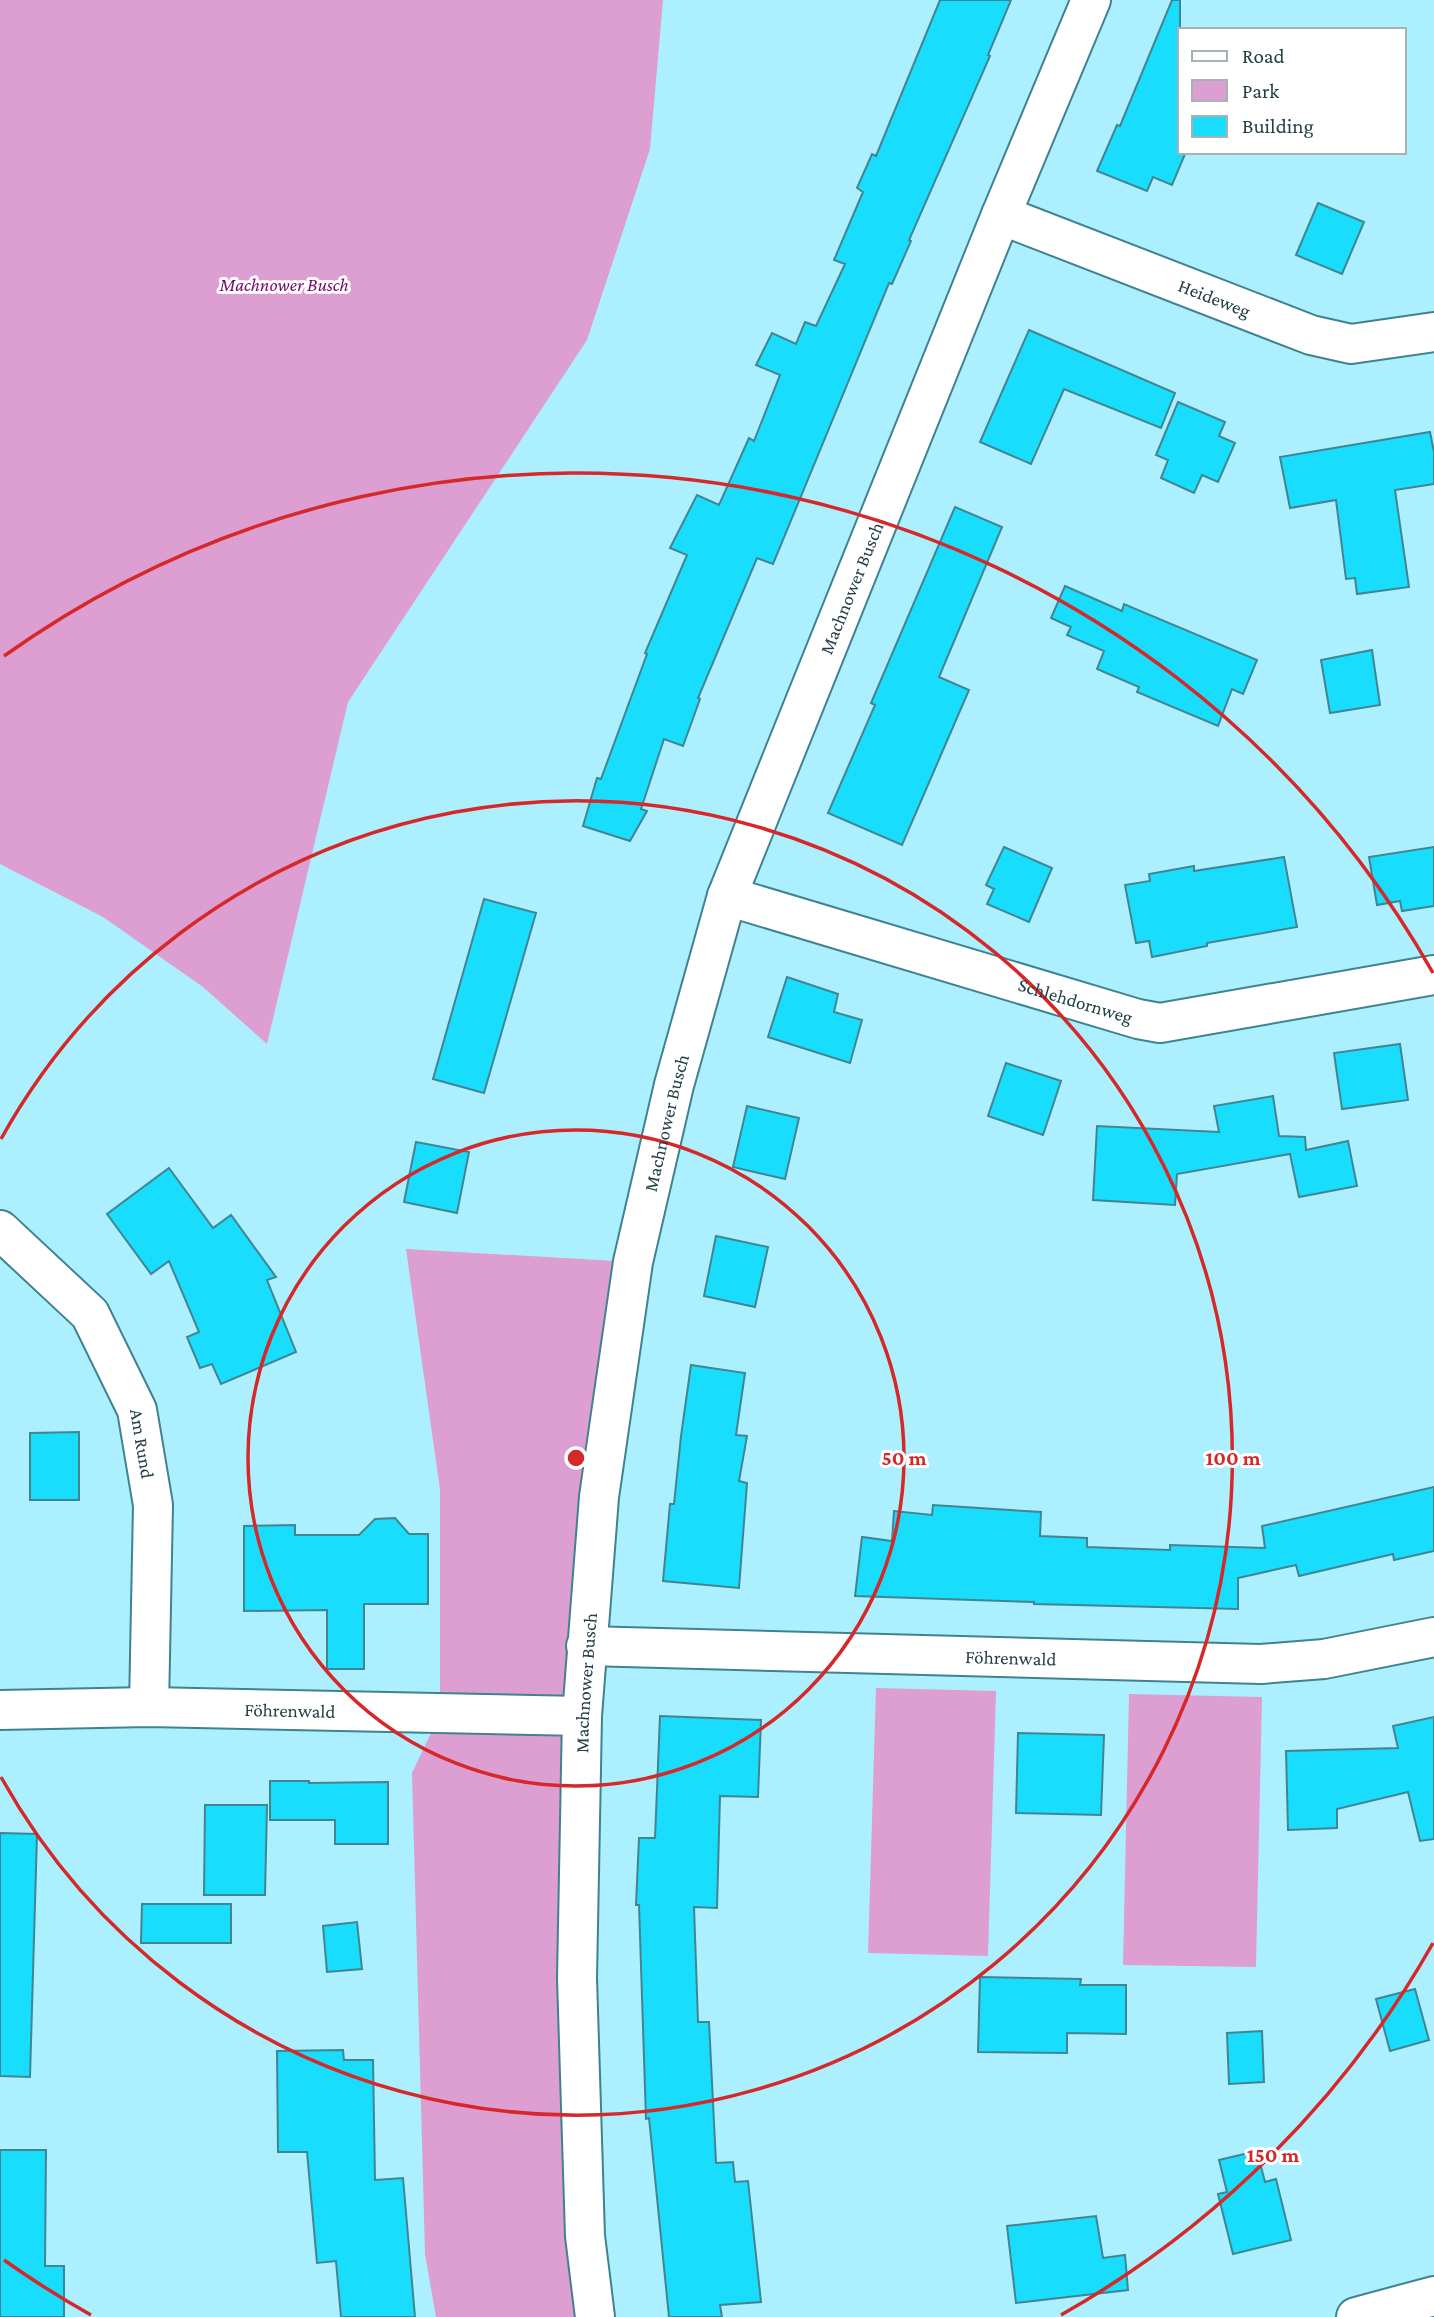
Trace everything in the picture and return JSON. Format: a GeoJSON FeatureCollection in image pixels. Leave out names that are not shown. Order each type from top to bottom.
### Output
{"type":"FeatureCollection","features":[{"type":"Feature","properties":{"kind":"street","name":"Machnower Busch"},"geometry":{"type":"LineString","coordinates":[[595,2317],[585,2236],[577,1978],[582,1716],[598,1496],[633,1262],[674,1084],[727,896],[1001,215],[1091,0]]}},
{"type":"Feature","properties":{"kind":"street","name":"Heideweg"},"geometry":{"type":"LineString","coordinates":[[1001,215],[1311,335],[1351,344],[1434,332]]}},
{"type":"Feature","properties":{"kind":"street","name":"Schlehdornweg"},"geometry":{"type":"LineString","coordinates":[[727,896],[1138,1019],[1160,1023],[1434,975]]}},
{"type":"Feature","properties":{"kind":"street","name":"Am Rund"},"geometry":{"type":"LineString","coordinates":[[0,1230],[90,1314],[137,1410],[153,1505],[149,1707]]}},
{"type":"Feature","properties":{"kind":"street","name":"Föhrenwald"},"geometry":{"type":"LineString","coordinates":[[586,1646],[1261,1664],[1324,1659],[1434,1637]]}},
{"type":"Feature","properties":{"kind":"street","name":"Föhrenwald"},"geometry":{"type":"LineString","coordinates":[[0,1710],[149,1707],[582,1716]]}},
{"type":"Feature","properties":{"kind":"street"},"geometry":{"type":"LineString","coordinates":[[1356,2317],[1434,2296]]}},
{"type":"Feature","properties":{"kind":"green space","name":"Machnower Busch"},"geometry":{"type":"Polygon","coordinates":[[[0,0],[663,0],[650,149],[587,340],[348,702],[267,1044],[203,987],[103,917],[0,864],[0,0]]]}},
{"type":"Feature","properties":{"kind":"green space"},"geometry":{"type":"Polygon","coordinates":[[[406,1249],[633,1262],[586,1646],[595,2317],[436,2317],[425,2254],[412,1773],[440,1714],[440,1490],[406,1249]]]}},
{"type":"Feature","properties":{"kind":"green space"},"geometry":{"type":"Polygon","coordinates":[[[876,1688],[996,1691],[988,1956],[868,1953],[876,1688]]]}},
{"type":"Feature","properties":{"kind":"green space"},"geometry":{"type":"Polygon","coordinates":[[[1129,1694],[1262,1697],[1256,1967],[1123,1965],[1129,1694]]]}},
{"type":"Feature","properties":{"kind":"building"},"geometry":{"type":"Polygon","coordinates":[[[940,0],[1011,0],[988,55],[990,56],[892,284],[889,283],[773,564],[757,558],[698,698],[700,699],[683,746],[664,739],[641,809],[647,811],[630,841],[583,826],[597,778],[601,779],[647,654],[645,653],[687,555],[670,548],[697,495],[719,505],[749,438],[754,441],[780,375],[756,365],[772,333],[796,344],[805,322],[816,326],[845,264],[834,260],[863,192],[857,188],[872,154],[876,156],[940,0]]]}},
{"type":"Feature","properties":{"kind":"building"},"geometry":{"type":"Polygon","coordinates":[[[1172,0],[1180,0],[1178,154],[1185,154],[1172,185],[1153,177],[1147,191],[1097,171],[1117,125],[1120,126],[1172,0]]]}},
{"type":"Feature","properties":{"kind":"building"},"geometry":{"type":"Polygon","coordinates":[[[1318,203],[1364,222],[1342,274],[1296,255],[1318,203]]]}},
{"type":"Feature","properties":{"kind":"building"},"geometry":{"type":"Polygon","coordinates":[[[1029,330],[1175,393],[1161,428],[1064,389],[1031,464],[980,442],[1029,330]]]}},
{"type":"Feature","properties":{"kind":"building"},"geometry":{"type":"Polygon","coordinates":[[[1178,402],[1225,422],[1219,436],[1235,443],[1218,482],[1202,475],[1194,493],[1161,478],[1168,460],[1156,455],[1178,402]]]}},
{"type":"Feature","properties":{"kind":"building"},"geometry":{"type":"Polygon","coordinates":[[[1430,432],[1434,452],[1434,484],[1395,490],[1409,587],[1357,594],[1355,578],[1346,579],[1336,500],[1290,508],[1280,457],[1430,432]]]}},
{"type":"Feature","properties":{"kind":"building"},"geometry":{"type":"Polygon","coordinates":[[[955,507],[1002,527],[939,677],[969,690],[902,845],[828,813],[875,705],[871,703],[955,507]]]}},
{"type":"Feature","properties":{"kind":"building"},"geometry":{"type":"Polygon","coordinates":[[[1065,586],[1122,611],[1124,604],[1257,660],[1243,694],[1232,689],[1218,726],[1137,692],[1139,687],[1097,669],[1104,651],[1067,635],[1071,627],[1051,618],[1065,586]]]}},
{"type":"Feature","properties":{"kind":"building"},"geometry":{"type":"Polygon","coordinates":[[[1372,650],[1380,705],[1330,713],[1321,660],[1372,650]]]}},
{"type":"Feature","properties":{"kind":"building"},"geometry":{"type":"Polygon","coordinates":[[[1004,847],[1052,868],[1029,922],[987,904],[994,889],[986,885],[1004,847]]]}},
{"type":"Feature","properties":{"kind":"building"},"geometry":{"type":"Polygon","coordinates":[[[1434,847],[1434,906],[1402,911],[1400,901],[1377,905],[1369,857],[1434,847]]]}},
{"type":"Feature","properties":{"kind":"building"},"geometry":{"type":"Polygon","coordinates":[[[1284,857],[1297,927],[1207,943],[1207,946],[1152,957],[1149,941],[1136,943],[1125,885],[1150,881],[1149,874],[1194,866],[1194,871],[1284,857]]]}},
{"type":"Feature","properties":{"kind":"building"},"geometry":{"type":"Polygon","coordinates":[[[484,899],[536,913],[484,1093],[433,1079],[484,899]]]}},
{"type":"Feature","properties":{"kind":"building"},"geometry":{"type":"Polygon","coordinates":[[[787,977],[838,994],[834,1012],[862,1020],[850,1063],[768,1037],[787,977]]]}},
{"type":"Feature","properties":{"kind":"building"},"geometry":{"type":"Polygon","coordinates":[[[1400,1044],[1408,1100],[1342,1109],[1334,1053],[1400,1044]]]}},
{"type":"Feature","properties":{"kind":"building"},"geometry":{"type":"Polygon","coordinates":[[[1006,1063],[1061,1081],[1043,1135],[988,1116],[1006,1063]]]}},
{"type":"Feature","properties":{"kind":"building"},"geometry":{"type":"Polygon","coordinates":[[[1273,1096],[1279,1136],[1305,1137],[1306,1150],[1348,1141],[1357,1186],[1299,1197],[1290,1154],[1177,1174],[1175,1205],[1093,1200],[1097,1126],[1219,1132],[1214,1106],[1273,1096]]]}},
{"type":"Feature","properties":{"kind":"building"},"geometry":{"type":"Polygon","coordinates":[[[747,1106],[799,1118],[785,1179],[733,1167],[747,1106]]]}},
{"type":"Feature","properties":{"kind":"building"},"geometry":{"type":"Polygon","coordinates":[[[416,1142],[469,1152],[457,1213],[404,1202],[416,1142]]]}},
{"type":"Feature","properties":{"kind":"building"},"geometry":{"type":"Polygon","coordinates":[[[169,1168],[213,1228],[231,1215],[276,1277],[267,1280],[296,1352],[221,1384],[212,1364],[200,1368],[187,1337],[199,1332],[169,1261],[151,1274],[107,1214],[169,1168]]]}},
{"type":"Feature","properties":{"kind":"building"},"geometry":{"type":"Polygon","coordinates":[[[716,1236],[768,1247],[755,1307],[704,1296],[716,1236]]]}},
{"type":"Feature","properties":{"kind":"building"},"geometry":{"type":"Polygon","coordinates":[[[691,1365],[745,1373],[736,1435],[747,1436],[739,1481],[747,1483],[739,1588],[663,1581],[670,1504],[674,1504],[691,1365]]]}},
{"type":"Feature","properties":{"kind":"building"},"geometry":{"type":"Polygon","coordinates":[[[79,1432],[79,1500],[30,1500],[30,1433],[79,1432]]]}},
{"type":"Feature","properties":{"kind":"building"},"geometry":{"type":"Polygon","coordinates":[[[1434,1487],[1434,1551],[1394,1560],[1393,1554],[1299,1576],[1296,1565],[1238,1578],[1238,1609],[855,1596],[862,1537],[892,1541],[894,1511],[932,1515],[933,1505],[1041,1512],[1040,1536],[1087,1538],[1087,1547],[1170,1550],[1170,1545],[1265,1548],[1262,1526],[1434,1487]]]}},
{"type":"Feature","properties":{"kind":"building"},"geometry":{"type":"Polygon","coordinates":[[[395,1518],[409,1534],[428,1534],[428,1604],[364,1604],[364,1669],[327,1669],[327,1610],[244,1611],[244,1526],[295,1525],[295,1535],[359,1535],[375,1519],[395,1518]]]}},
{"type":"Feature","properties":{"kind":"building"},"geometry":{"type":"Polygon","coordinates":[[[660,1716],[761,1720],[758,1797],[720,1796],[717,1908],[694,1907],[698,2022],[709,2022],[716,2163],[733,2162],[735,2182],[748,2181],[761,2302],[720,2305],[722,2317],[669,2317],[649,2118],[646,2119],[639,1905],[636,1905],[639,1838],[655,1838],[660,1716]]]}},
{"type":"Feature","properties":{"kind":"building"},"geometry":{"type":"Polygon","coordinates":[[[1434,1717],[1434,1839],[1420,1841],[1408,1792],[1337,1809],[1337,1828],[1288,1830],[1286,1751],[1398,1748],[1393,1726],[1434,1717]]]}},
{"type":"Feature","properties":{"kind":"building"},"geometry":{"type":"Polygon","coordinates":[[[1018,1733],[1104,1735],[1101,1815],[1016,1813],[1018,1733]]]}},
{"type":"Feature","properties":{"kind":"building"},"geometry":{"type":"Polygon","coordinates":[[[270,1781],[388,1782],[388,1844],[335,1844],[335,1820],[270,1820],[270,1781]]]}},
{"type":"Feature","properties":{"kind":"building"},"geometry":{"type":"Polygon","coordinates":[[[205,1805],[267,1805],[265,1895],[204,1895],[205,1805]]]}},
{"type":"Feature","properties":{"kind":"building"},"geometry":{"type":"Polygon","coordinates":[[[0,1833],[37,1834],[30,2077],[0,2076],[0,1833]]]}},
{"type":"Feature","properties":{"kind":"building"},"geometry":{"type":"Polygon","coordinates":[[[142,1904],[231,1904],[231,1943],[141,1943],[142,1904]]]}},
{"type":"Feature","properties":{"kind":"building"},"geometry":{"type":"Polygon","coordinates":[[[357,1922],[362,1969],[327,1972],[323,1926],[357,1922]]]}},
{"type":"Feature","properties":{"kind":"building"},"geometry":{"type":"Polygon","coordinates":[[[980,1977],[1081,1979],[1080,1985],[1126,1985],[1126,2034],[1067,2033],[1067,2053],[978,2052],[980,1977]]]}},
{"type":"Feature","properties":{"kind":"building"},"geometry":{"type":"Polygon","coordinates":[[[1415,1989],[1429,2040],[1390,2051],[1376,1999],[1415,1989]]]}},
{"type":"Feature","properties":{"kind":"building"},"geometry":{"type":"Polygon","coordinates":[[[1262,2031],[1264,2082],[1229,2084],[1227,2033],[1262,2031]]]}},
{"type":"Feature","properties":{"kind":"building"},"geometry":{"type":"Polygon","coordinates":[[[343,2050],[344,2060],[373,2060],[375,2180],[403,2178],[415,2317],[341,2317],[336,2261],[317,2263],[307,2152],[278,2152],[277,2051],[343,2050]]]}},
{"type":"Feature","properties":{"kind":"building"},"geometry":{"type":"Polygon","coordinates":[[[0,2150],[46,2150],[45,2266],[64,2266],[64,2317],[0,2317],[0,2150]]]}},
{"type":"Feature","properties":{"kind":"building"},"geometry":{"type":"Polygon","coordinates":[[[1257,2151],[1265,2182],[1276,2179],[1291,2240],[1233,2254],[1218,2194],[1227,2192],[1219,2160],[1257,2151]]]}},
{"type":"Feature","properties":{"kind":"building"},"geometry":{"type":"Polygon","coordinates":[[[1096,2216],[1103,2258],[1125,2255],[1128,2290],[1016,2303],[1007,2226],[1096,2216]]]}}]}
